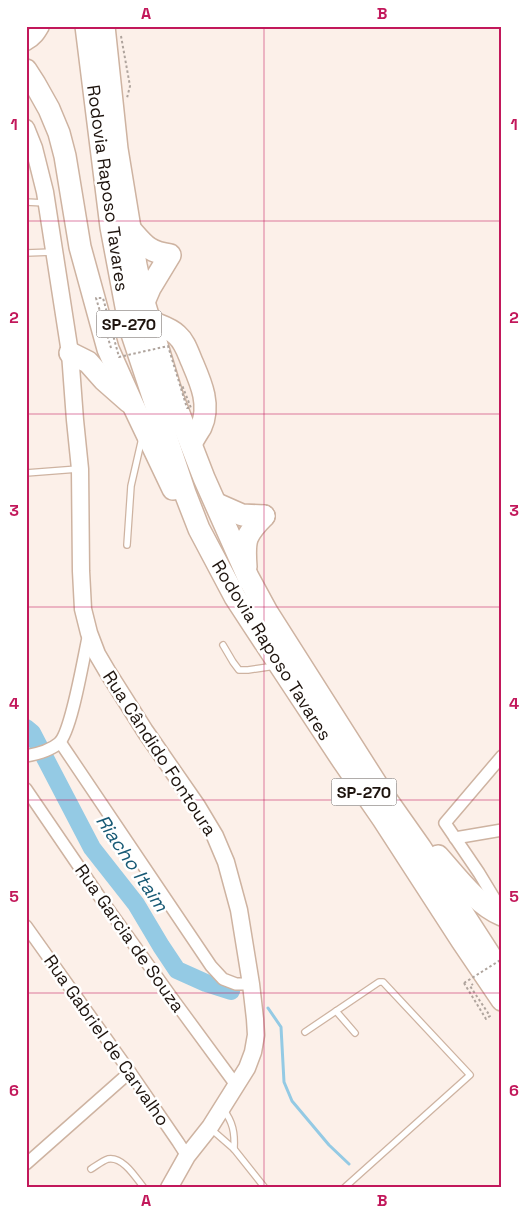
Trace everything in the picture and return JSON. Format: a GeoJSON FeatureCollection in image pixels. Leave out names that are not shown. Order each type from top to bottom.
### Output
{"type":"FeatureCollection","features":[{"type":"Feature","properties":{"kind":"highway","name":"Rodovia Raposo Tavares"},"geometry":{"type":"LineString","coordinates":[[86,26],[100,40],[131,230],[141,317],[186,493],[199,529],[235,597],[279,666],[388,827],[462,941],[494,975]]}},
{"type":"Feature","properties":{"kind":"highway","name":"Rodovia Raposo Tavares"},"geometry":{"type":"LineString","coordinates":[[100,40],[98,117],[111,227],[141,317],[204,478],[248,577],[303,669],[384,796],[420,847],[494,975],[502,1000]]}},
{"type":"Feature","properties":{"kind":"highway"},"geometry":{"type":"LineString","coordinates":[[26,70],[49,110],[59,133],[65,156],[80,247],[108,349],[178,501],[199,529]]}},
{"type":"Feature","properties":{"kind":"highway"},"geometry":{"type":"LineString","coordinates":[[131,230],[152,251],[170,255],[150,288],[141,317],[177,335],[198,374],[205,396],[204,415],[201,426],[191,444]]}},
{"type":"Feature","properties":{"kind":"highway"},"geometry":{"type":"LineString","coordinates":[[70,353],[88,362],[104,380],[133,405]]}},
{"type":"Feature","properties":{"kind":"highway"},"geometry":{"type":"LineString","coordinates":[[217,504],[242,515],[264,516],[249,532],[246,542],[245,551],[248,577]]}},
{"type":"Feature","properties":{"kind":"highway"},"geometry":{"type":"LineString","coordinates":[[420,847],[434,852],[482,904],[496,912],[502,913]]}},
{"type":"Feature","properties":{"kind":"main road"},"geometry":{"type":"LineString","coordinates":[[26,42],[37,34],[41,26]]}},
{"type":"Feature","properties":{"kind":"main road","name":"Rua Cândido Fontoura"},"geometry":{"type":"LineString","coordinates":[[26,128],[30,149],[47,203],[70,353],[80,469],[83,609],[89,633],[106,670],[215,836],[226,862],[239,910],[252,984],[256,1034],[253,1052],[247,1068],[210,1127],[187,1156],[169,1187]]}},
{"type":"Feature","properties":{"kind":"street"},"geometry":{"type":"LineString","coordinates":[[30,755],[56,745],[68,726],[89,633]]}},
{"type":"Feature","properties":{"kind":"street"},"geometry":{"type":"LineString","coordinates":[[56,745],[222,979],[236,984],[252,984]]}},
{"type":"Feature","properties":{"kind":"street"},"geometry":{"type":"LineString","coordinates":[[502,756],[445,823],[479,873],[502,913]]}},
{"type":"Feature","properties":{"kind":"street","name":"Rua Garcia de Souza"},"geometry":{"type":"LineString","coordinates":[[26,789],[104,903],[236,1085]]}},
{"type":"Feature","properties":{"kind":"street"},"geometry":{"type":"LineString","coordinates":[[455,838],[502,830]]}},
{"type":"Feature","properties":{"kind":"street","name":"Rua Gabriel de Carvalho"},"geometry":{"type":"LineString","coordinates":[[26,926],[187,1156]]}},
{"type":"Feature","properties":{"kind":"street"},"geometry":{"type":"LineString","coordinates":[[26,1164],[130,1072]]}},
{"type":"Feature","properties":{"kind":"lane"},"geometry":{"type":"LineString","coordinates":[[26,202],[47,203]]}},
{"type":"Feature","properties":{"kind":"lane"},"geometry":{"type":"LineString","coordinates":[[26,253],[55,252]]}},
{"type":"Feature","properties":{"kind":"lane"},"geometry":{"type":"LineString","coordinates":[[136,365],[141,317]]}},
{"type":"Feature","properties":{"kind":"lane"},"geometry":{"type":"LineString","coordinates":[[127,545],[131,486],[144,429]]}},
{"type":"Feature","properties":{"kind":"lane"},"geometry":{"type":"LineString","coordinates":[[161,448],[175,492]]}},
{"type":"Feature","properties":{"kind":"lane"},"geometry":{"type":"LineString","coordinates":[[26,472],[80,469]]}},
{"type":"Feature","properties":{"kind":"lane"},"geometry":{"type":"LineString","coordinates":[[223,645],[239,670],[279,666]]}},
{"type":"Feature","properties":{"kind":"lane"},"geometry":{"type":"LineString","coordinates":[[306,1032],[382,981],[470,1075],[344,1188]]}},
{"type":"Feature","properties":{"kind":"lane"},"geometry":{"type":"LineString","coordinates":[[336,1011],[355,1033]]}},
{"type":"Feature","properties":{"kind":"lane"},"geometry":{"type":"LineString","coordinates":[[222,1108],[229,1116],[232,1124],[234,1149]]}},
{"type":"Feature","properties":{"kind":"lane"},"geometry":{"type":"LineString","coordinates":[[210,1127],[234,1149],[265,1188]]}},
{"type":"Feature","properties":{"kind":"lane"},"geometry":{"type":"LineString","coordinates":[[91,1169],[107,1159],[116,1159],[122,1163],[144,1188]]}},
{"type":"Feature","properties":{"kind":"path"},"geometry":{"type":"LineString","coordinates":[[111,348],[96,298],[103,298],[119,357],[168,346],[187,408],[191,408],[182,385]]}},
{"type":"Feature","properties":{"kind":"path"},"geometry":{"type":"LineString","coordinates":[[494,975],[470,986],[490,1016],[486,1019],[464,983],[502,959]]}},
{"type":"Feature","properties":{"kind":"waterway","name":"Riacho Itaim"},"geometry":{"type":"LineString","coordinates":[[26,728],[32,733],[92,848],[136,904],[177,970],[206,983],[231,991]]}},
{"type":"Feature","properties":{"kind":"waterway","name":"Riacho Itaim"},"geometry":{"type":"LineString","coordinates":[[268,1008],[281,1027],[284,1082],[292,1101],[329,1145],[349,1164]]}}]}
